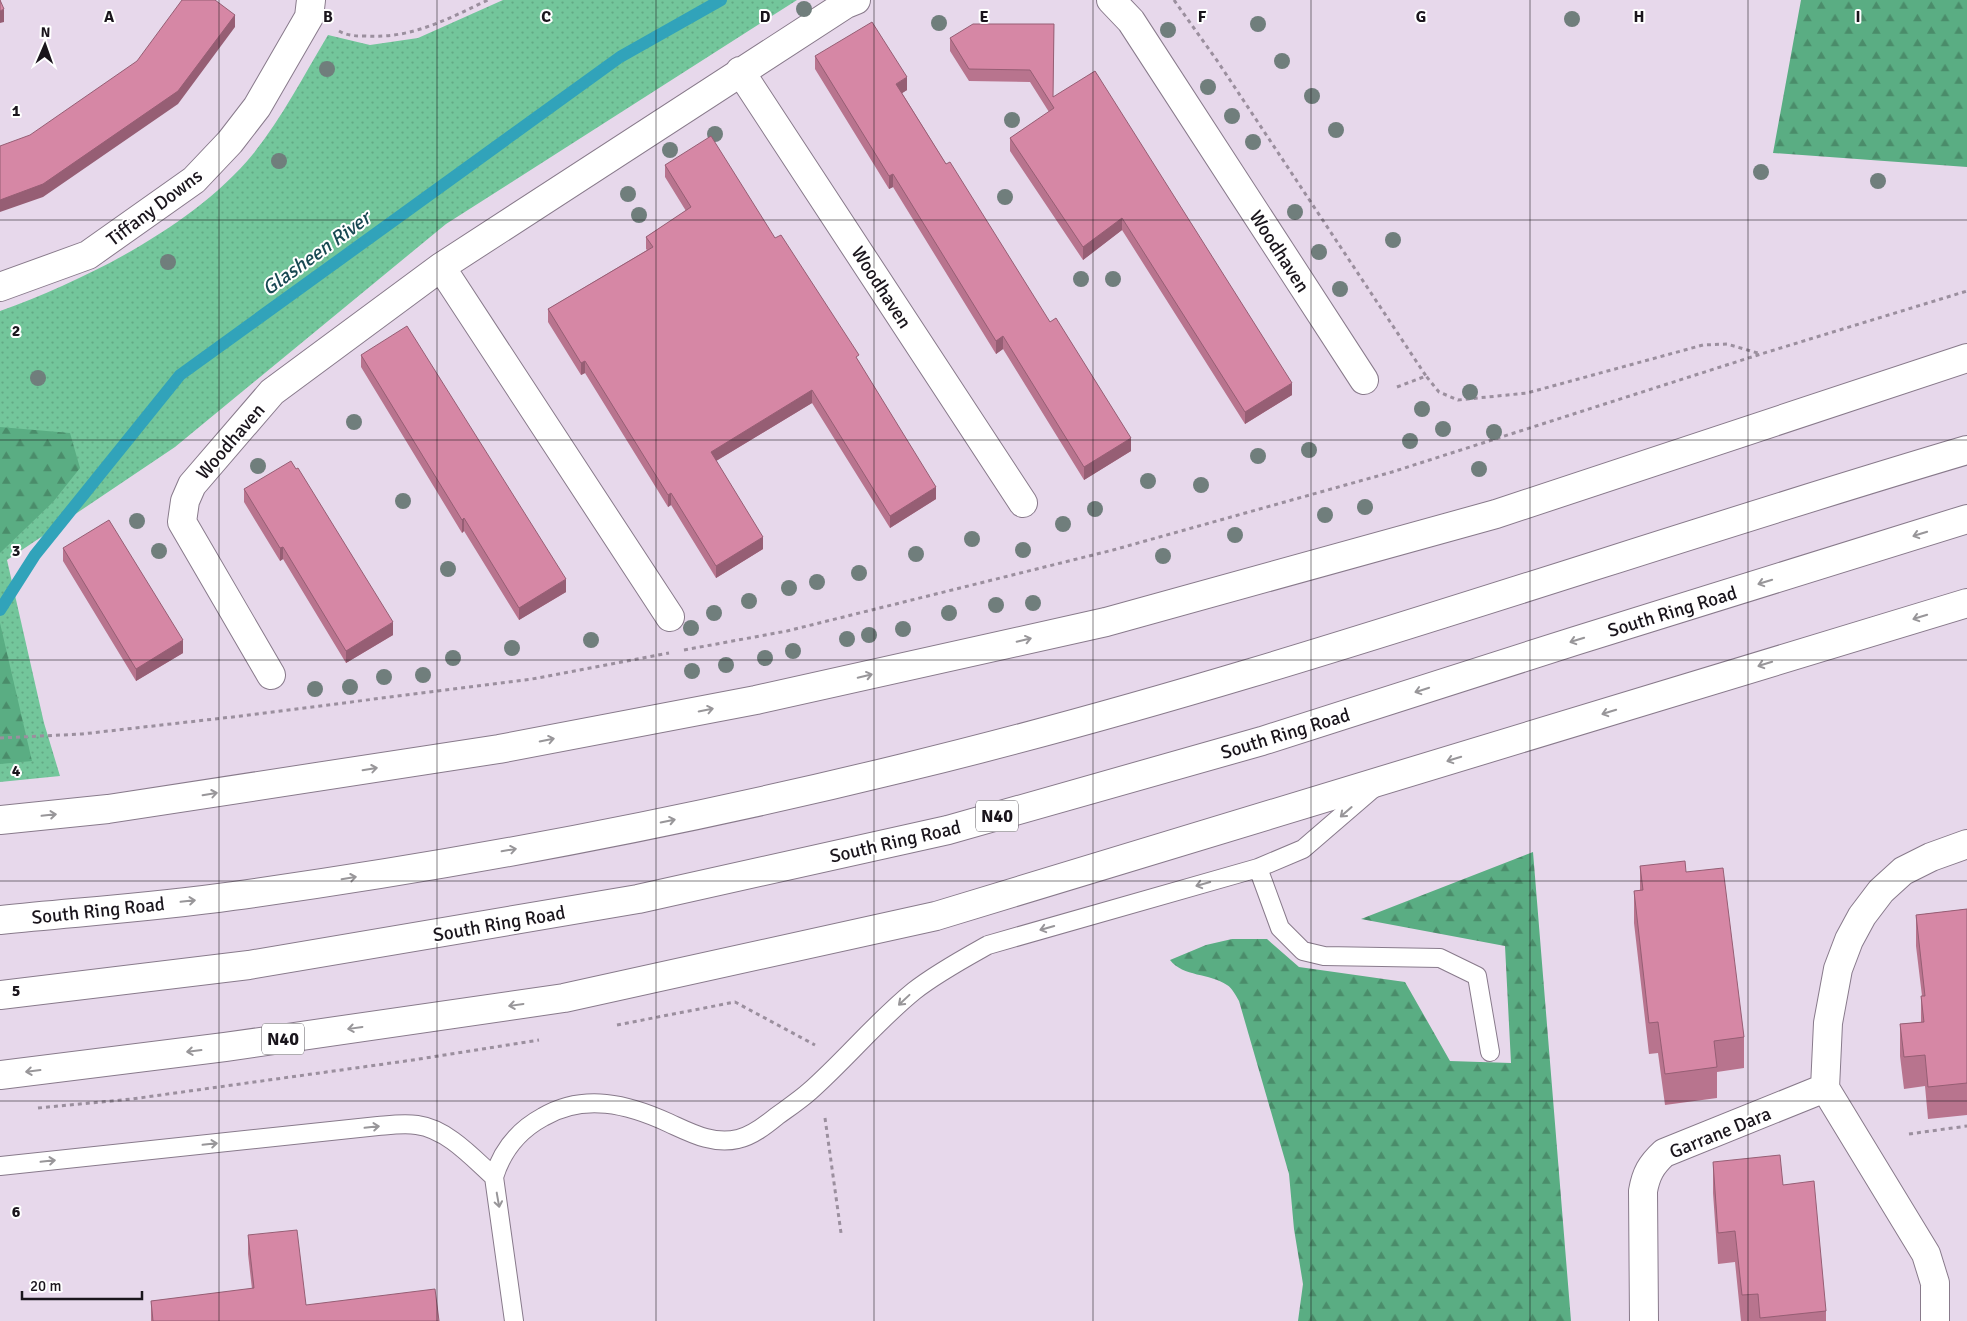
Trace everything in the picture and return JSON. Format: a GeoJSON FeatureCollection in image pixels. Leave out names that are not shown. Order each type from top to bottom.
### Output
{"type":"FeatureCollection","features":[{"type":"Feature","properties":{"kind":"main road","name":"Woodhaven"},"geometry":{"type":"LineString","coordinates":[[271,675],[182,522],[185,501],[192,485],[202,472],[272,392],[441,267],[595,168],[740,71],[846,4],[856,0]]}},
{"type":"Feature","properties":{"kind":"main road","name":"Woodhaven"},"geometry":{"type":"LineString","coordinates":[[1111,0],[1131,21],[1364,380]]}},
{"type":"Feature","properties":{"kind":"main road","name":"Tiffany Downs"},"geometry":{"type":"LineString","coordinates":[[0,287],[88,255],[194,180],[230,142],[257,107],[310,8]]}},
{"type":"Feature","properties":{"kind":"main road","name":"Woodhaven"},"geometry":{"type":"LineString","coordinates":[[740,71],[1023,503]]}},
{"type":"Feature","properties":{"kind":"main road"},"geometry":{"type":"LineString","coordinates":[[441,267],[670,617]]}},
{"type":"Feature","properties":{"kind":"main road"},"geometry":{"type":"LineString","coordinates":[[0,820],[108,809],[499,749],[756,700],[1106,622],[1496,514],[1967,358]]}},
{"type":"Feature","properties":{"kind":"main road","name":"South Ring Road"},"geometry":{"type":"LineString","coordinates":[[0,920],[231,896],[449,861],[669,821],[905,768],[1217,684],[1967,450]]}},
{"type":"Feature","properties":{"kind":"main road","name":"South Ring Road"},"geometry":{"type":"LineString","coordinates":[[0,994],[249,965],[638,899],[948,830],[1262,741],[1575,640],[1967,519]]}},
{"type":"Feature","properties":{"kind":"main road","name":"N40"},"geometry":{"type":"LineString","coordinates":[[0,1075],[225,1048],[574,996],[936,916],[1967,603]]}},
{"type":"Feature","properties":{"kind":"main road"},"geometry":{"type":"LineString","coordinates":[[1935,1321],[1935,1283],[1926,1254],[1825,1088],[1828,1023],[1838,969],[1849,940],[1862,916],[1881,891],[1903,871],[1931,857],[1967,844]]}},
{"type":"Feature","properties":{"kind":"main road","name":"Garrane Dara"},"geometry":{"type":"LineString","coordinates":[[1644,1321],[1643,1191],[1646,1176],[1652,1165],[1664,1152],[1825,1088]]}},
{"type":"Feature","properties":{"kind":"lane"},"geometry":{"type":"LineString","coordinates":[[514,1321],[494,1176],[499,1159],[512,1142],[534,1121],[568,1105],[593,1102],[619,1105],[642,1112],[709,1139],[739,1139],[766,1124],[810,1092],[914,991],[950,965],[988,945],[1258,868],[1303,849],[1383,780]]}},
{"type":"Feature","properties":{"kind":"lane"},"geometry":{"type":"LineString","coordinates":[[1258,868],[1280,928],[1303,951],[1324,956],[1440,958],[1476,976],[1490,1052]]}},
{"type":"Feature","properties":{"kind":"lane"},"geometry":{"type":"LineString","coordinates":[[0,1166],[378,1126],[418,1125],[434,1131],[457,1144],[494,1176]]}},
{"type":"Feature","properties":{"kind":"path"},"geometry":{"type":"LineString","coordinates":[[310,8],[348,35],[384,37],[420,31],[488,0]]}},
{"type":"Feature","properties":{"kind":"path"},"geometry":{"type":"LineString","coordinates":[[1174,0],[1218,62],[1426,376],[1439,392],[1458,400],[1527,394],[1704,345],[1727,344],[1761,354]]}},
{"type":"Feature","properties":{"kind":"path"},"geometry":{"type":"LineString","coordinates":[[683,651],[788,631],[1123,547],[1392,472],[1761,354],[1967,291]]}},
{"type":"Feature","properties":{"kind":"path"},"geometry":{"type":"LineString","coordinates":[[1364,380],[1377,388],[1397,387],[1426,376]]}},
{"type":"Feature","properties":{"kind":"path"},"geometry":{"type":"LineString","coordinates":[[0,738],[82,734],[532,679],[674,652]]}},
{"type":"Feature","properties":{"kind":"path"},"geometry":{"type":"LineString","coordinates":[[615,1025],[735,1002],[841,1060]]}},
{"type":"Feature","properties":{"kind":"path"},"geometry":{"type":"LineString","coordinates":[[28,1109],[142,1098],[422,1059],[548,1038]]}},
{"type":"Feature","properties":{"kind":"path"},"geometry":{"type":"LineString","coordinates":[[824,1112],[841,1234]]}},
{"type":"Feature","properties":{"kind":"path"},"geometry":{"type":"LineString","coordinates":[[1908,1134],[1967,1126]]}},
{"type":"Feature","properties":{"kind":"green space"},"geometry":{"type":"Polygon","coordinates":[[[503,0],[797,0],[446,224],[175,447],[7,560],[44,723],[60,776],[0,782],[0,311],[68,284],[102,267],[137,248],[201,205],[229,180],[264,140],[328,35],[370,45],[418,38],[503,0]]]}},
{"type":"Feature","properties":{"kind":"green space"},"geometry":{"type":"Polygon","coordinates":[[[1801,0],[1967,0],[1967,167],[1773,153],[1801,0]]]}},
{"type":"Feature","properties":{"kind":"green space"},"geometry":{"type":"Polygon","coordinates":[[[0,427],[70,433],[80,468],[53,502],[0,553],[0,427]]]}},
{"type":"Feature","properties":{"kind":"green space"},"geometry":{"type":"Polygon","coordinates":[[[0,623],[32,761],[0,764],[0,623]]]}},
{"type":"Feature","properties":{"kind":"green space"},"geometry":{"type":"Polygon","coordinates":[[[1533,852],[1571,1321],[1298,1321],[1303,1284],[1294,1229],[1289,1174],[1239,1001],[1227,985],[1213,978],[1182,969],[1170,960],[1206,945],[1232,939],[1267,939],[1299,967],[1405,982],[1450,1061],[1511,1063],[1505,946],[1361,919],[1533,852]]]}},
{"type":"Feature","properties":{"kind":"building"},"geometry":{"type":"Polygon","coordinates":[[[0,0],[4,9],[0,11],[0,0]]]}},
{"type":"Feature","properties":{"kind":"building"},"geometry":{"type":"Polygon","coordinates":[[[182,0],[215,0],[235,15],[178,91],[43,184],[0,200],[0,146],[30,135],[137,61],[182,0]]]}},
{"type":"Feature","properties":{"kind":"building"},"geometry":{"type":"Polygon","coordinates":[[[872,22],[907,77],[896,84],[946,164],[950,162],[1050,322],[1056,318],[1131,438],[1084,467],[1003,336],[996,341],[893,174],[889,176],[815,56],[872,22]]]}},
{"type":"Feature","properties":{"kind":"building"},"geometry":{"type":"Polygon","coordinates":[[[973,24],[1054,24],[1053,97],[1095,71],[1292,383],[1245,412],[1122,218],[1083,247],[1010,138],[1054,108],[1030,70],[969,69],[950,38],[973,24]]]}},
{"type":"Feature","properties":{"kind":"building"},"geometry":{"type":"Polygon","coordinates":[[[711,136],[775,238],[781,235],[859,355],[856,357],[936,487],[890,516],[812,390],[711,452],[763,537],[716,566],[671,493],[668,495],[585,361],[581,363],[548,309],[653,247],[646,237],[691,207],[665,165],[711,136]]]}},
{"type":"Feature","properties":{"kind":"building"},"geometry":{"type":"Polygon","coordinates":[[[407,326],[566,579],[519,608],[464,518],[462,520],[361,355],[407,326]]]}},
{"type":"Feature","properties":{"kind":"building"},"geometry":{"type":"Polygon","coordinates":[[[291,461],[296,469],[298,468],[393,622],[346,651],[283,547],[280,548],[244,489],[291,461]]]}},
{"type":"Feature","properties":{"kind":"building"},"geometry":{"type":"Polygon","coordinates":[[[109,520],[183,640],[136,669],[63,548],[109,520]]]}},
{"type":"Feature","properties":{"kind":"building"},"geometry":{"type":"Polygon","coordinates":[[[1685,861],[1686,872],[1723,868],[1744,1037],[1714,1041],[1717,1067],[1665,1074],[1658,1022],[1649,1023],[1634,891],[1643,890],[1640,866],[1685,861]]]}},
{"type":"Feature","properties":{"kind":"building"},"geometry":{"type":"Polygon","coordinates":[[[1967,909],[1967,1083],[1928,1087],[1925,1055],[1904,1057],[1900,1024],[1924,1022],[1921,996],[1925,996],[1916,915],[1967,909]]]}},
{"type":"Feature","properties":{"kind":"building"},"geometry":{"type":"Polygon","coordinates":[[[1780,1155],[1783,1185],[1814,1181],[1826,1311],[1760,1318],[1758,1294],[1742,1295],[1735,1231],[1718,1233],[1713,1162],[1780,1155]]]}},
{"type":"Feature","properties":{"kind":"building"},"geometry":{"type":"Polygon","coordinates":[[[297,1230],[306,1305],[435,1289],[439,1321],[153,1321],[151,1301],[254,1288],[248,1235],[297,1230]]]}},
{"type":"Feature","properties":{"kind":"waterway","name":"Glasheen River"},"geometry":{"type":"LineString","coordinates":[[0,610],[35,555],[180,375],[620,57],[721,0]]}}]}
